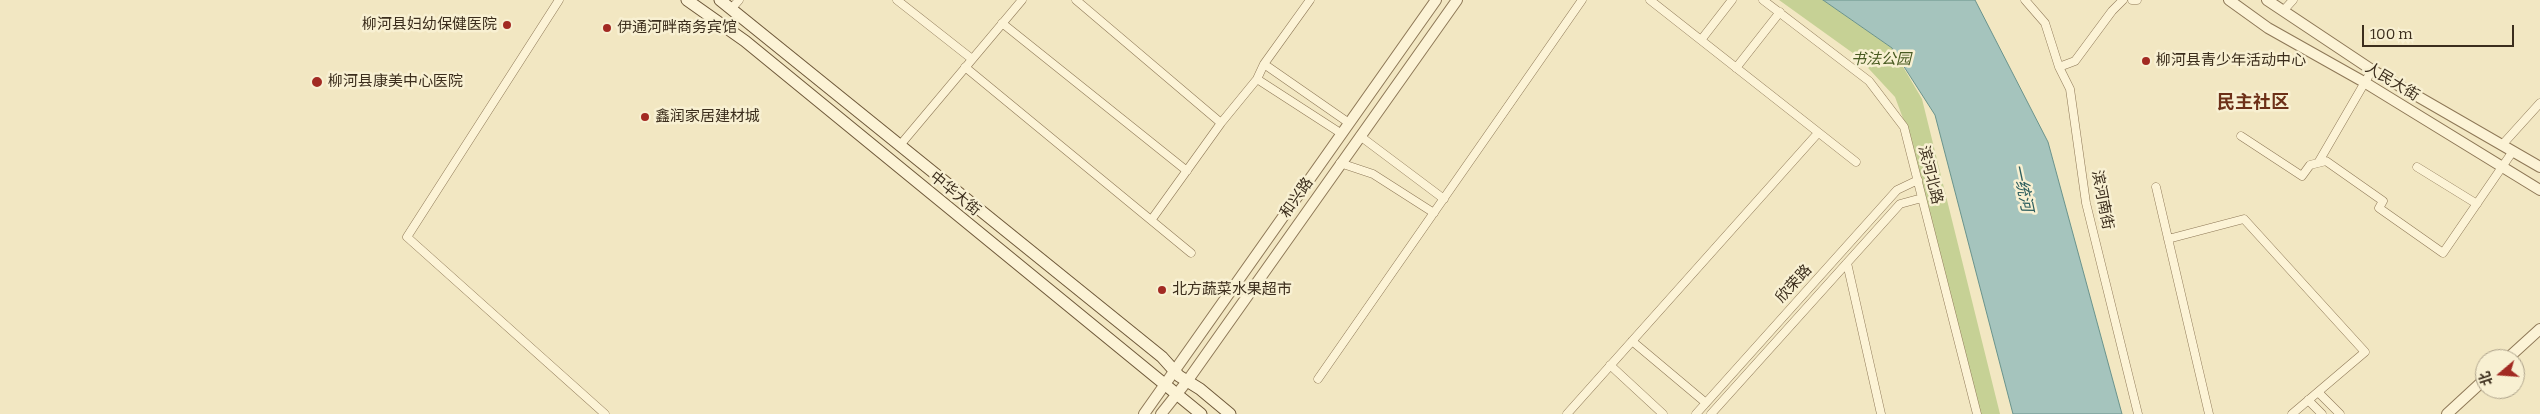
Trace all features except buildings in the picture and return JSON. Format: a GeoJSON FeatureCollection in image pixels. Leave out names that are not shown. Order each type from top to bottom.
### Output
{"type":"FeatureCollection","features":[{"type":"Feature","properties":{"kind":"main road","name":"中华大街"},"geometry":{"type":"LineString","coordinates":[[687,0],[745,41],[1201,414]]}},
{"type":"Feature","properties":{"kind":"main road","name":"中华大街"},"geometry":{"type":"LineString","coordinates":[[720,0],[736,4],[902,144],[1162,357],[1174,370],[1230,414]]}},
{"type":"Feature","properties":{"kind":"street"},"geometry":{"type":"LineString","coordinates":[[559,0],[408,237],[605,414]]}},
{"type":"Feature","properties":{"kind":"street"},"geometry":{"type":"LineString","coordinates":[[897,0],[972,59]]}},
{"type":"Feature","properties":{"kind":"street"},"geometry":{"type":"LineString","coordinates":[[902,144],[1022,0]]}},
{"type":"Feature","properties":{"kind":"street"},"geometry":{"type":"LineString","coordinates":[[1076,0],[1221,123]]}},
{"type":"Feature","properties":{"kind":"street"},"geometry":{"type":"LineString","coordinates":[[1152,219],[1221,123],[1257,80],[1264,64],[1310,0]]}},
{"type":"Feature","properties":{"kind":"street","name":"和兴路"},"geometry":{"type":"LineString","coordinates":[[1144,414],[1436,0]]}},
{"type":"Feature","properties":{"kind":"street","name":"和兴路"},"geometry":{"type":"LineString","coordinates":[[1161,414],[1188,380],[1456,0]]}},
{"type":"Feature","properties":{"kind":"street"},"geometry":{"type":"LineString","coordinates":[[1318,379],[1582,0]]}},
{"type":"Feature","properties":{"kind":"street"},"geometry":{"type":"LineString","coordinates":[[1650,0],[1856,162]]}},
{"type":"Feature","properties":{"kind":"street"},"geometry":{"type":"LineString","coordinates":[[1700,40],[1732,0]]}},
{"type":"Feature","properties":{"kind":"street","name":"滨河北路"},"geometry":{"type":"LineString","coordinates":[[1763,0],[1869,81],[1904,128],[1977,414]]}},
{"type":"Feature","properties":{"kind":"street","name":"滨河南街"},"geometry":{"type":"LineString","coordinates":[[2025,0],[2045,23],[2060,68],[2070,90],[2086,203],[2138,414]]}},
{"type":"Feature","properties":{"kind":"street"},"geometry":{"type":"LineString","coordinates":[[2060,68],[2075,61],[2112,11],[2123,0]]}},
{"type":"Feature","properties":{"kind":"street"},"geometry":{"type":"LineString","coordinates":[[2132,0],[2137,0]]}},
{"type":"Feature","properties":{"kind":"street","name":"人民大街"},"geometry":{"type":"LineString","coordinates":[[2229,0],[2268,28],[2364,82],[2540,190]]}},
{"type":"Feature","properties":{"kind":"street","name":"人民大街"},"geometry":{"type":"LineString","coordinates":[[2267,0],[2372,70],[2540,167]]}},
{"type":"Feature","properties":{"kind":"street"},"geometry":{"type":"LineString","coordinates":[[2283,11],[2293,0]]}},
{"type":"Feature","properties":{"kind":"street"},"geometry":{"type":"LineString","coordinates":[[1736,68],[1780,12]]}},
{"type":"Feature","properties":{"kind":"street"},"geometry":{"type":"LineString","coordinates":[[1002,23],[1187,171]]}},
{"type":"Feature","properties":{"kind":"street"},"geometry":{"type":"LineString","coordinates":[[1264,64],[1349,123]]}},
{"type":"Feature","properties":{"kind":"street"},"geometry":{"type":"LineString","coordinates":[[965,67],[1191,253]]}},
{"type":"Feature","properties":{"kind":"street"},"geometry":{"type":"LineString","coordinates":[[2318,163],[2372,70]]}},
{"type":"Feature","properties":{"kind":"street"},"geometry":{"type":"LineString","coordinates":[[1257,80],[1342,134]]}},
{"type":"Feature","properties":{"kind":"street"},"geometry":{"type":"LineString","coordinates":[[2502,146],[2540,103]]}},
{"type":"Feature","properties":{"kind":"street"},"geometry":{"type":"LineString","coordinates":[[1566,414],[1818,133]]}},
{"type":"Feature","properties":{"kind":"street"},"geometry":{"type":"LineString","coordinates":[[1360,136],[1444,198]]}},
{"type":"Feature","properties":{"kind":"street"},"geometry":{"type":"LineString","coordinates":[[2241,136],[2302,176],[2310,164],[2326,161],[2383,201],[2378,208],[2443,253],[2513,151]]}},
{"type":"Feature","properties":{"kind":"street"},"geometry":{"type":"LineString","coordinates":[[1340,163],[1374,174],[1434,213]]}},
{"type":"Feature","properties":{"kind":"street"},"geometry":{"type":"LineString","coordinates":[[2417,167],[2477,204]]}},
{"type":"Feature","properties":{"kind":"street","name":"欣荣路"},"geometry":{"type":"LineString","coordinates":[[1696,414],[1897,190],[1918,180]]}},
{"type":"Feature","properties":{"kind":"street"},"geometry":{"type":"LineString","coordinates":[[2156,187],[2209,414]]}},
{"type":"Feature","properties":{"kind":"street","name":"欣荣路"},"geometry":{"type":"LineString","coordinates":[[1711,414],[1900,204],[1922,198]]}},
{"type":"Feature","properties":{"kind":"street"},"geometry":{"type":"LineString","coordinates":[[2168,239],[2244,220],[2365,352],[2292,414]]}},
{"type":"Feature","properties":{"kind":"street"},"geometry":{"type":"LineString","coordinates":[[1846,263],[1881,414]]}},
{"type":"Feature","properties":{"kind":"street"},"geometry":{"type":"LineString","coordinates":[[2518,349],[2540,329]]}},
{"type":"Feature","properties":{"kind":"street"},"geometry":{"type":"LineString","coordinates":[[1632,341],[1706,403]]}},
{"type":"Feature","properties":{"kind":"street"},"geometry":{"type":"LineString","coordinates":[[1610,365],[1662,414]]}},
{"type":"Feature","properties":{"kind":"street"},"geometry":{"type":"LineString","coordinates":[[2447,414],[2475,388]]}},
{"type":"Feature","properties":{"kind":"street"},"geometry":{"type":"LineString","coordinates":[[2318,392],[2340,414]]}},
{"type":"Feature","properties":{"kind":"street"},"geometry":{"type":"LineString","coordinates":[[2308,400],[2322,414]]}},
{"type":"Feature","properties":{"kind":"green space","name":"书法公园"},"geometry":{"type":"Polygon","coordinates":[[[1779,0],[1823,0],[1892,48],[1922,99],[2000,414],[1979,414],[1910,137],[1895,97],[1857,56],[1779,0]]]}},
{"type":"Feature","properties":{"kind":"water","name":"一统河"},"geometry":{"type":"Polygon","coordinates":[[[1823,0],[1975,0],[2048,142],[2122,414],[2013,414],[1935,115],[1892,48],[1823,0]]]}},
{"type":"Feature","properties":{"kind":"place","name":"柳河县妇幼保健医院"},"geometry":{"type":"Point","coordinates":[507,25]}},
{"type":"Feature","properties":{"kind":"place","name":"伊通河畔商务宾馆"},"geometry":{"type":"Point","coordinates":[607,28]}},
{"type":"Feature","properties":{"kind":"place","name":"柳河县青少年活动中心"},"geometry":{"type":"Point","coordinates":[2146,61]}},
{"type":"Feature","properties":{"kind":"place","name":"柳河县康美中心医院"},"geometry":{"type":"Point","coordinates":[317,82]}},
{"type":"Feature","properties":{"kind":"place","name":"鑫润家居建材城"},"geometry":{"type":"Point","coordinates":[645,117]}},
{"type":"Feature","properties":{"kind":"place","name":"北方蔬菜水果超市"},"geometry":{"type":"Point","coordinates":[1162,290]}},
{"type":"Feature","properties":{"kind":"district","name":"民主社区"},"geometry":{"type":"Point","coordinates":[2253,103]}}]}
